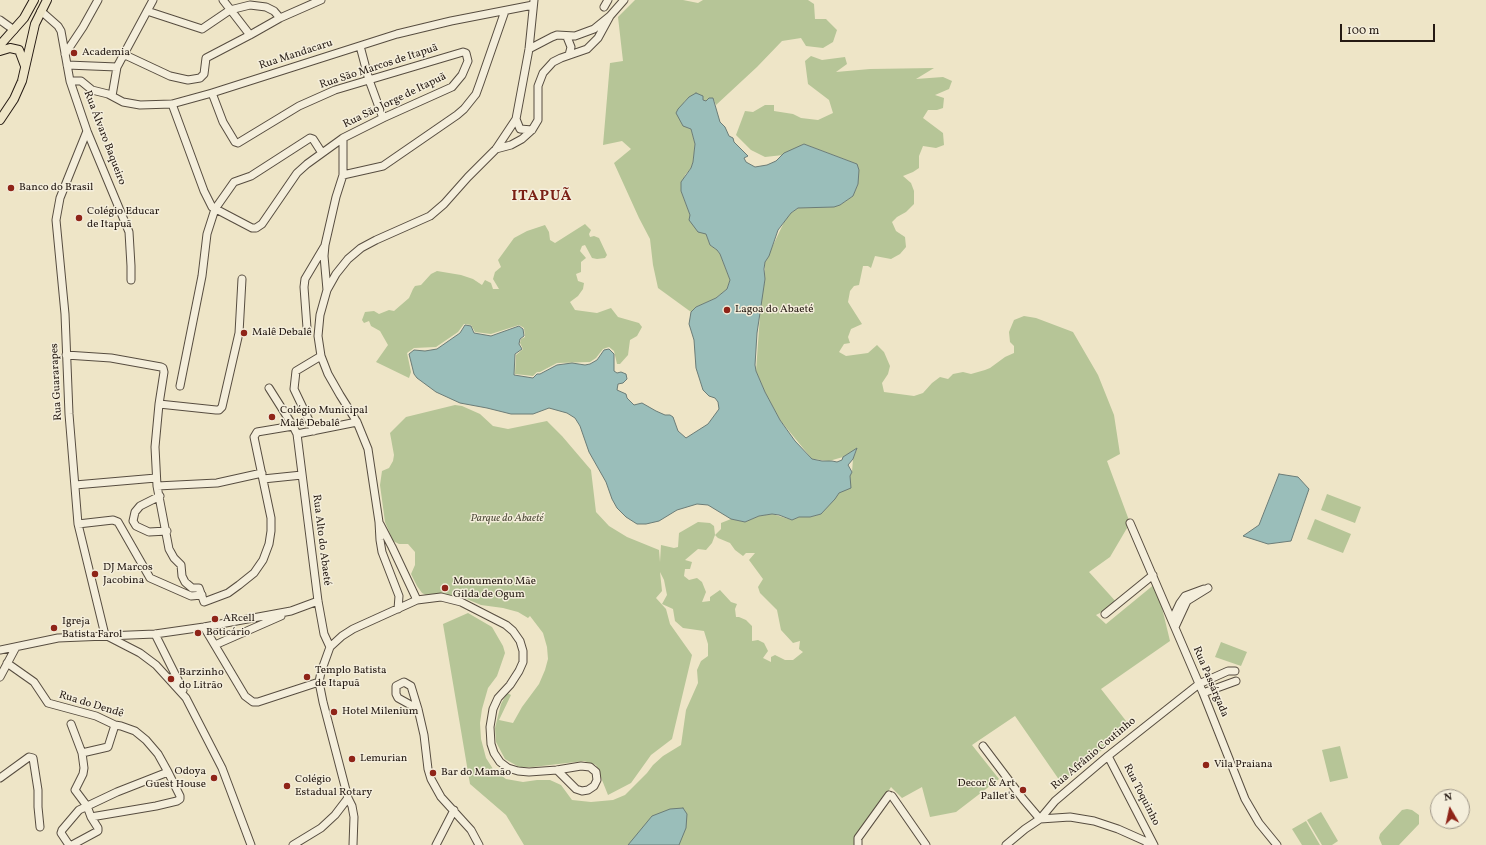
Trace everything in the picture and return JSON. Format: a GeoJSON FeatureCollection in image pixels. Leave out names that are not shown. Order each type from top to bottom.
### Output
{"type":"FeatureCollection","features":[{"type":"Feature","properties":{"kind":"main road"},"geometry":{"type":"LineString","coordinates":[[0,45],[24,18],[34,0]]}},
{"type":"Feature","properties":{"kind":"main road"},"geometry":{"type":"LineString","coordinates":[[0,120],[14,99],[26,68],[35,24],[47,0]]}},
{"type":"Feature","properties":{"kind":"main road"},"geometry":{"type":"LineString","coordinates":[[0,51],[10,48],[19,50],[22,54],[26,68]]}},
{"type":"Feature","properties":{"kind":"street"},"geometry":{"type":"LineString","coordinates":[[64,54],[83,27],[98,0]]}},
{"type":"Feature","properties":{"kind":"street"},"geometry":{"type":"LineString","coordinates":[[112,96],[117,67],[153,0]]}},
{"type":"Feature","properties":{"kind":"street"},"geometry":{"type":"LineString","coordinates":[[223,0],[250,35]]}},
{"type":"Feature","properties":{"kind":"street"},"geometry":{"type":"LineString","coordinates":[[124,54],[170,76],[188,80],[200,78],[203,76],[205,59],[280,18],[321,0]]}},
{"type":"Feature","properties":{"kind":"street"},"geometry":{"type":"LineString","coordinates":[[604,7],[608,0]]}},
{"type":"Feature","properties":{"kind":"street"},"geometry":{"type":"LineString","coordinates":[[529,49],[552,36],[575,36],[594,29],[610,16],[624,0]]}},
{"type":"Feature","properties":{"kind":"street"},"geometry":{"type":"LineString","coordinates":[[398,609],[399,601],[397,591],[382,552],[368,449],[357,422],[328,374],[321,356],[318,325],[320,315],[327,290],[336,274],[353,255],[361,248],[376,240],[430,216],[444,204],[496,149],[516,119],[529,49],[533,3]]}},
{"type":"Feature","properties":{"kind":"street","name":"Rua Mandacaru"},"geometry":{"type":"LineString","coordinates":[[70,81],[81,81],[92,90],[99,93],[105,93],[123,102],[157,106],[172,104],[212,93],[397,34],[505,11],[533,3]]}},
{"type":"Feature","properties":{"kind":"street"},"geometry":{"type":"LineString","coordinates":[[147,11],[202,29],[230,10],[250,5],[266,7],[274,10],[280,18]]}},
{"type":"Feature","properties":{"kind":"street","name":"Rua Álvaro Baqueiro"},"geometry":{"type":"LineString","coordinates":[[41,11],[52,20],[61,31],[70,81],[87,131],[128,232],[131,280]]}},
{"type":"Feature","properties":{"kind":"street"},"geometry":{"type":"LineString","coordinates":[[343,175],[383,166],[464,109],[476,94],[505,11]]}},
{"type":"Feature","properties":{"kind":"street"},"geometry":{"type":"LineString","coordinates":[[496,149],[511,145],[522,139],[532,130],[538,120],[538,86],[543,73],[553,62],[587,49],[593,44],[610,16]]}},
{"type":"Feature","properties":{"kind":"street"},"geometry":{"type":"LineString","coordinates":[[0,20],[14,30]]}},
{"type":"Feature","properties":{"kind":"street"},"geometry":{"type":"LineString","coordinates":[[567,37],[571,47],[569,55]]}},
{"type":"Feature","properties":{"kind":"street"},"geometry":{"type":"LineString","coordinates":[[360,46],[369,80],[382,118]]}},
{"type":"Feature","properties":{"kind":"street","name":"Rua São Marcos de Itapuã"},"geometry":{"type":"LineString","coordinates":[[212,93],[228,132],[235,142],[238,143],[299,106],[335,90],[460,52],[465,52],[468,61],[467,65],[457,83]]}},
{"type":"Feature","properties":{"kind":"street"},"geometry":{"type":"LineString","coordinates":[[67,65],[117,67]]}},
{"type":"Feature","properties":{"kind":"street","name":"Rua São Jorge de Itapuã"},"geometry":{"type":"LineString","coordinates":[[215,209],[232,216],[252,228],[259,227],[297,173],[322,153],[343,138],[382,118],[452,87],[457,83]]}},
{"type":"Feature","properties":{"kind":"street"},"geometry":{"type":"LineString","coordinates":[[172,104],[208,201],[215,209]]}},
{"type":"Feature","properties":{"kind":"street"},"geometry":{"type":"LineString","coordinates":[[516,119],[520,129],[532,130]]}},
{"type":"Feature","properties":{"kind":"street","name":"Rua Guararapes"},"geometry":{"type":"LineString","coordinates":[[87,131],[60,198],[56,220],[65,314],[69,414],[78,524],[105,635]]}},
{"type":"Feature","properties":{"kind":"street"},"geometry":{"type":"LineString","coordinates":[[180,386],[202,276],[207,234],[215,209],[234,182],[251,176],[310,138],[313,139],[322,153]]}},
{"type":"Feature","properties":{"kind":"street","name":"Rua São Jorge de Itapuã"},"geometry":{"type":"LineString","coordinates":[[327,290],[324,263],[325,245],[336,197],[343,175],[343,138]]}},
{"type":"Feature","properties":{"kind":"street"},"geometry":{"type":"LineString","coordinates":[[306,328],[305,279],[325,245]]}},
{"type":"Feature","properties":{"kind":"street"},"geometry":{"type":"LineString","coordinates":[[159,404],[216,410],[222,407],[239,334],[242,279]]}},
{"type":"Feature","properties":{"kind":"street"},"geometry":{"type":"LineString","coordinates":[[66,355],[111,358],[161,367],[164,370],[155,448],[157,486],[167,531],[166,534],[169,549],[174,558],[181,565],[184,579],[192,588],[199,588],[202,598]]}},
{"type":"Feature","properties":{"kind":"street"},"geometry":{"type":"LineString","coordinates":[[314,431],[294,389],[296,371],[321,356]]}},
{"type":"Feature","properties":{"kind":"street"},"geometry":{"type":"LineString","coordinates":[[269,388],[297,434],[357,422]]}},
{"type":"Feature","properties":{"kind":"street"},"geometry":{"type":"LineString","coordinates":[[78,524],[113,520],[118,522],[150,578],[191,596],[209,601],[228,593],[254,573],[263,560],[269,544],[271,531],[270,518],[263,476],[254,437],[255,434],[261,431],[292,426]]}},
{"type":"Feature","properties":{"kind":"street","name":"Rua Alto do Abaeté"},"geometry":{"type":"LineString","coordinates":[[297,434],[318,601],[324,634],[330,647]]}},
{"type":"Feature","properties":{"kind":"street"},"geometry":{"type":"LineString","coordinates":[[157,486],[217,483],[263,476],[302,475]]}},
{"type":"Feature","properties":{"kind":"street"},"geometry":{"type":"LineString","coordinates":[[75,485],[156,478]]}},
{"type":"Feature","properties":{"kind":"street"},"geometry":{"type":"LineString","coordinates":[[160,496],[140,506],[135,512],[133,521],[136,526],[149,532],[167,531]]}},
{"type":"Feature","properties":{"kind":"street"},"geometry":{"type":"LineString","coordinates":[[379,522],[417,600]]}},
{"type":"Feature","properties":{"kind":"street","name":"Rua Passárgada"},"geometry":{"type":"LineString","coordinates":[[1130,523],[1200,684],[1245,799],[1260,823],[1277,845]]}},
{"type":"Feature","properties":{"kind":"street"},"geometry":{"type":"LineString","coordinates":[[382,552],[392,547]]}},
{"type":"Feature","properties":{"kind":"street"},"geometry":{"type":"LineString","coordinates":[[1105,614],[1153,575]]}},
{"type":"Feature","properties":{"kind":"street"},"geometry":{"type":"LineString","coordinates":[[1172,620],[1185,596],[1198,590],[1208,588],[1187,601],[1176,627]]}},
{"type":"Feature","properties":{"kind":"street"},"geometry":{"type":"LineString","coordinates":[[353,845],[354,817],[326,718],[319,682],[323,663],[330,647],[342,636],[353,629],[417,600],[441,597],[461,602],[506,626],[513,632],[520,641],[523,651],[523,662],[520,671],[498,698],[493,709],[490,727],[491,744],[494,753],[500,762],[508,768],[529,772],[582,766],[590,767],[596,772],[597,780],[594,786],[588,790],[582,791],[576,789],[557,770]]}},
{"type":"Feature","properties":{"kind":"street"},"geometry":{"type":"LineString","coordinates":[[215,645],[291,611],[318,601]]}},
{"type":"Feature","properties":{"kind":"street"},"geometry":{"type":"LineString","coordinates":[[0,650],[36,641],[58,638],[154,634],[291,611]]}},
{"type":"Feature","properties":{"kind":"street"},"geometry":{"type":"LineString","coordinates":[[204,626],[245,696],[252,702],[258,702],[319,682]]}},
{"type":"Feature","properties":{"kind":"street"},"geometry":{"type":"LineString","coordinates":[[154,634],[222,768],[251,845]]}},
{"type":"Feature","properties":{"kind":"street"},"geometry":{"type":"LineString","coordinates":[[105,635],[140,653],[156,664],[186,698]]}},
{"type":"Feature","properties":{"kind":"street"},"geometry":{"type":"LineString","coordinates":[[0,677],[16,647]]}},
{"type":"Feature","properties":{"kind":"street","name":"Rua do Dendê"},"geometry":{"type":"LineString","coordinates":[[7,662],[34,682],[48,703],[96,716],[135,732],[146,740],[158,754],[180,796],[180,799],[177,801],[156,806],[91,817]]}},
{"type":"Feature","properties":{"kind":"street","name":"Rua Afrânio Coutinho"},"geometry":{"type":"LineString","coordinates":[[1006,845],[1040,819],[1055,801],[1108,756],[1200,684],[1228,671],[1235,671]]}},
{"type":"Feature","properties":{"kind":"street"},"geometry":{"type":"LineString","coordinates":[[1203,693],[1236,680]]}},
{"type":"Feature","properties":{"kind":"street"},"geometry":{"type":"LineString","coordinates":[[418,709],[431,779],[441,797],[471,830],[479,845]]}},
{"type":"Feature","properties":{"kind":"street"},"geometry":{"type":"LineString","coordinates":[[71,724],[82,753],[84,768],[83,774],[76,786],[76,791],[87,806],[91,817],[98,828],[98,831],[70,845],[61,833],[80,810],[87,806],[117,792],[168,772]]}},
{"type":"Feature","properties":{"kind":"street"},"geometry":{"type":"LineString","coordinates":[[82,753],[108,747],[115,725]]}},
{"type":"Feature","properties":{"kind":"street"},"geometry":{"type":"LineString","coordinates":[[983,746],[1040,819],[1070,817],[1094,821],[1118,829],[1145,841],[1149,845]]}},
{"type":"Feature","properties":{"kind":"street","name":"Rua Toquinho"},"geometry":{"type":"LineString","coordinates":[[1108,756],[1154,845]]}},
{"type":"Feature","properties":{"kind":"street"},"geometry":{"type":"LineString","coordinates":[[0,778],[31,757],[34,761],[38,790],[40,827]]}},
{"type":"Feature","properties":{"kind":"street"},"geometry":{"type":"LineString","coordinates":[[858,842],[891,796],[926,845]]}},
{"type":"Feature","properties":{"kind":"street"},"geometry":{"type":"LineString","coordinates":[[293,845],[321,828],[348,798]]}},
{"type":"Feature","properties":{"kind":"street"},"geometry":{"type":"LineString","coordinates":[[436,845],[454,810]]}},
{"type":"Feature","properties":{"kind":"green space"},"geometry":{"type":"Polygon","coordinates":[[[635,0],[683,0],[698,3],[703,0],[808,0],[814,4],[815,19],[826,19],[837,30],[833,42],[823,48],[806,46],[801,38],[782,41],[757,67],[716,105],[713,98],[706,101],[703,100],[703,96],[689,97],[684,102],[686,126],[691,129],[695,144],[693,162],[691,168],[685,175],[681,191],[690,215],[706,234],[710,245],[720,254],[730,280],[727,289],[716,298],[696,307],[691,312],[658,288],[653,265],[650,239],[614,163],[631,149],[622,141],[603,145],[610,63],[623,61],[618,17],[635,0]]]}},
{"type":"Feature","properties":{"kind":"green space","name":"Parque do Abaeté"},"geometry":{"type":"Polygon","coordinates":[[[811,56],[822,60],[845,57],[847,64],[836,72],[870,69],[934,68],[916,79],[943,77],[952,81],[949,89],[935,95],[944,98],[943,108],[928,110],[923,118],[943,133],[944,145],[936,148],[923,146],[919,156],[919,168],[903,176],[911,183],[914,191],[914,204],[892,222],[896,231],[905,237],[906,247],[900,254],[891,259],[875,256],[871,268],[868,266],[863,266],[859,285],[854,286],[850,291],[848,302],[862,324],[851,329],[848,337],[850,343],[844,344],[839,352],[846,356],[868,353],[877,345],[884,352],[890,366],[888,374],[882,383],[884,392],[914,396],[923,393],[940,377],[948,379],[953,374],[963,372],[971,374],[985,370],[1014,353],[1014,346],[1010,342],[1009,332],[1014,320],[1024,316],[1036,318],[1073,332],[1098,375],[1114,415],[1120,454],[1107,461],[1130,523],[1110,557],[1089,572],[1118,604],[1096,615],[1106,624],[1156,583],[1170,641],[1101,689],[1130,726],[1062,784],[1015,716],[972,745],[999,779],[956,812],[930,817],[922,787],[902,798],[891,787],[858,838],[858,845],[524,845],[506,815],[470,784],[443,624],[468,613],[492,627],[503,646],[505,653],[497,676],[488,688],[480,723],[481,739],[486,758],[493,769],[506,779],[523,782],[550,780],[561,785],[572,800],[591,802],[613,800],[625,795],[663,756],[681,745],[686,710],[698,683],[697,670],[701,661],[708,656],[708,644],[704,631],[683,628],[675,621],[673,609],[662,604],[667,595],[664,580],[660,572],[662,591],[656,598],[666,609],[670,624],[692,655],[672,739],[651,755],[631,783],[608,795],[596,765],[584,761],[533,767],[519,767],[505,759],[496,742],[495,728],[501,704],[507,693],[511,695],[499,720],[513,723],[522,707],[539,684],[548,659],[547,647],[543,633],[530,616],[528,618],[518,612],[481,605],[457,595],[426,595],[422,593],[411,574],[415,565],[415,552],[408,544],[399,544],[393,541],[385,522],[380,485],[382,471],[389,468],[393,461],[394,455],[390,433],[406,417],[455,405],[462,406],[480,414],[493,426],[508,429],[547,421],[591,470],[596,512],[609,526],[627,537],[659,550],[660,562],[661,545],[674,548],[678,547],[679,533],[698,522],[710,523],[714,526],[715,535],[721,529],[721,523],[731,519],[745,522],[759,516],[772,514],[792,520],[799,517],[810,517],[821,514],[834,499],[852,472],[853,459],[857,449],[843,457],[829,461],[812,459],[780,420],[765,392],[756,371],[761,301],[765,279],[765,262],[786,218],[791,213],[798,208],[840,205],[853,196],[858,184],[857,164],[804,144],[783,155],[765,157],[751,150],[736,135],[745,111],[753,112],[765,105],[774,105],[774,111],[793,114],[801,118],[818,120],[833,113],[829,100],[808,84],[805,61],[811,56]],[[715,535],[712,543],[706,550],[698,549],[685,560],[692,562],[690,569],[685,569],[684,576],[689,580],[697,578],[702,582],[706,592],[702,602],[710,601],[710,597],[720,590],[731,602],[737,604],[735,609],[736,617],[746,620],[752,626],[752,641],[758,640],[764,643],[768,651],[763,658],[771,662],[771,657],[775,655],[785,660],[793,660],[803,652],[799,649],[800,641],[793,643],[781,630],[777,610],[760,593],[758,587],[763,579],[749,560],[755,553],[746,553],[743,556],[735,550],[730,543],[718,538],[715,535]]]}},
{"type":"Feature","properties":{"kind":"green space"},"geometry":{"type":"Polygon","coordinates":[[[585,224],[591,230],[589,234],[590,237],[594,236],[599,238],[607,255],[605,258],[592,258],[585,245],[582,246],[580,251],[586,258],[581,262],[581,272],[576,274],[578,281],[584,283],[583,289],[578,296],[570,302],[575,310],[597,313],[611,308],[618,317],[639,323],[642,327],[637,336],[630,340],[628,355],[620,364],[617,364],[614,351],[609,347],[603,349],[596,358],[590,362],[557,363],[540,372],[537,372],[533,376],[515,374],[516,355],[523,349],[520,343],[521,339],[525,337],[524,328],[519,325],[491,334],[475,332],[471,325],[464,324],[458,332],[436,347],[414,348],[407,353],[411,372],[409,378],[376,362],[388,345],[380,331],[371,326],[369,321],[364,323],[362,320],[365,312],[374,311],[379,314],[389,310],[394,311],[409,298],[415,286],[421,285],[431,274],[437,271],[461,275],[473,279],[482,285],[485,280],[491,283],[493,289],[499,289],[493,279],[495,272],[501,267],[498,260],[514,238],[527,231],[545,225],[549,232],[550,240],[555,243],[585,224]]]}},
{"type":"Feature","properties":{"kind":"green space"},"geometry":{"type":"Polygon","coordinates":[[[1327,494],[1361,507],[1355,523],[1321,510],[1327,494]]]}},
{"type":"Feature","properties":{"kind":"green space"},"geometry":{"type":"Polygon","coordinates":[[[1315,519],[1351,534],[1343,553],[1307,539],[1315,519]]]}},
{"type":"Feature","properties":{"kind":"green space"},"geometry":{"type":"Polygon","coordinates":[[[1221,642],[1247,652],[1241,666],[1215,657],[1221,642]]]}},
{"type":"Feature","properties":{"kind":"green space"},"geometry":{"type":"Polygon","coordinates":[[[1340,746],[1348,778],[1330,782],[1322,750],[1340,746]]]}},
{"type":"Feature","properties":{"kind":"green space"},"geometry":{"type":"Polygon","coordinates":[[[1402,810],[1412,810],[1419,815],[1419,824],[1399,845],[1382,845],[1379,838],[1380,834],[1402,810]]]}},
{"type":"Feature","properties":{"kind":"green space"},"geometry":{"type":"Polygon","coordinates":[[[1321,812],[1338,841],[1332,845],[1322,845],[1307,820],[1321,812]]]}},
{"type":"Feature","properties":{"kind":"green space"},"geometry":{"type":"Polygon","coordinates":[[[1306,821],[1320,845],[1302,845],[1292,829],[1306,821]]]}},
{"type":"Feature","properties":{"kind":"water","name":"Lagoa do Abaeté"},"geometry":{"type":"Polygon","coordinates":[[[696,93],[703,96],[703,100],[706,101],[709,98],[713,98],[720,122],[725,127],[729,136],[733,138],[734,142],[748,156],[744,158],[746,162],[755,167],[767,165],[776,161],[784,153],[804,144],[857,164],[859,170],[858,184],[853,196],[840,205],[834,207],[798,208],[791,213],[778,230],[769,256],[765,262],[764,269],[765,279],[757,333],[755,365],[765,392],[780,420],[795,441],[812,459],[837,462],[842,460],[843,457],[857,448],[853,459],[848,465],[852,472],[850,476],[851,488],[839,493],[821,514],[810,517],[799,517],[792,520],[772,514],[759,516],[745,522],[731,519],[708,505],[697,504],[677,510],[659,521],[646,524],[637,524],[626,517],[617,508],[606,482],[589,452],[580,426],[575,418],[567,413],[549,408],[533,414],[511,414],[460,403],[436,392],[414,374],[409,354],[414,350],[425,351],[437,349],[460,333],[465,325],[471,326],[474,333],[491,336],[519,326],[523,329],[524,336],[520,339],[519,344],[522,349],[515,354],[514,375],[533,378],[537,374],[540,374],[557,365],[572,363],[585,365],[590,364],[597,360],[604,350],[609,349],[614,354],[614,371],[617,373],[621,372],[626,374],[627,379],[623,383],[618,384],[617,390],[626,394],[627,398],[634,405],[642,403],[665,415],[670,415],[673,417],[678,431],[686,438],[708,424],[719,409],[718,402],[715,398],[709,396],[703,390],[696,368],[694,340],[689,324],[691,312],[696,307],[716,298],[727,289],[730,280],[720,254],[710,245],[706,234],[698,232],[689,220],[690,215],[681,191],[681,182],[691,168],[693,162],[695,144],[691,129],[683,126],[676,113],[689,97],[696,93]]]}},
{"type":"Feature","properties":{"kind":"water"},"geometry":{"type":"Polygon","coordinates":[[[1279,474],[1298,477],[1309,489],[1291,541],[1268,544],[1243,536],[1259,525],[1279,474]]]}},
{"type":"Feature","properties":{"kind":"water"},"geometry":{"type":"Polygon","coordinates":[[[683,808],[687,814],[686,828],[679,845],[628,845],[652,816],[670,809],[683,808]]]}},
{"type":"Feature","properties":{"kind":"place","name":"Academia"},"geometry":{"type":"Point","coordinates":[74,53]}},
{"type":"Feature","properties":{"kind":"place","name":"Banco do Brasil"},"geometry":{"type":"Point","coordinates":[11,188]}},
{"type":"Feature","properties":{"kind":"place","name":"Colégio Educar de Itapuã"},"geometry":{"type":"Point","coordinates":[79,218]}},
{"type":"Feature","properties":{"kind":"place","name":"Lagoa do Abaeté"},"geometry":{"type":"Point","coordinates":[727,310]}},
{"type":"Feature","properties":{"kind":"place","name":"Malê Debalê"},"geometry":{"type":"Point","coordinates":[244,333]}},
{"type":"Feature","properties":{"kind":"place","name":"Colégio Municipal Malê Debalê"},"geometry":{"type":"Point","coordinates":[272,417]}},
{"type":"Feature","properties":{"kind":"place","name":"DJ Marcos Jacobina"},"geometry":{"type":"Point","coordinates":[95,574]}},
{"type":"Feature","properties":{"kind":"place","name":"Monumento Mãe Gilda de Ogum"},"geometry":{"type":"Point","coordinates":[445,588]}},
{"type":"Feature","properties":{"kind":"place","name":"ARcell"},"geometry":{"type":"Point","coordinates":[215,619]}},
{"type":"Feature","properties":{"kind":"place","name":"Igreja Batista Farol"},"geometry":{"type":"Point","coordinates":[54,628]}},
{"type":"Feature","properties":{"kind":"place","name":"Boticário"},"geometry":{"type":"Point","coordinates":[198,633]}},
{"type":"Feature","properties":{"kind":"place","name":"Templo Batista de Itapuã"},"geometry":{"type":"Point","coordinates":[307,677]}},
{"type":"Feature","properties":{"kind":"place","name":"Barzinho do Litrão"},"geometry":{"type":"Point","coordinates":[171,679]}},
{"type":"Feature","properties":{"kind":"place","name":"Hotel Milenium"},"geometry":{"type":"Point","coordinates":[334,712]}},
{"type":"Feature","properties":{"kind":"place","name":"Lemurian"},"geometry":{"type":"Point","coordinates":[352,759]}},
{"type":"Feature","properties":{"kind":"place","name":"Vila Praiana"},"geometry":{"type":"Point","coordinates":[1206,765]}},
{"type":"Feature","properties":{"kind":"place","name":"Bar do Mamão"},"geometry":{"type":"Point","coordinates":[433,773]}},
{"type":"Feature","properties":{"kind":"place","name":"Odoya Guest House"},"geometry":{"type":"Point","coordinates":[214,778]}},
{"type":"Feature","properties":{"kind":"place","name":"Colégio Estadual Rotary"},"geometry":{"type":"Point","coordinates":[287,786]}},
{"type":"Feature","properties":{"kind":"place","name":"Decor & Art Pallet's"},"geometry":{"type":"Point","coordinates":[1023,790]}},
{"type":"Feature","properties":{"kind":"district","name":"ITAPUÃ"},"geometry":{"type":"Point","coordinates":[542,197]}}]}
